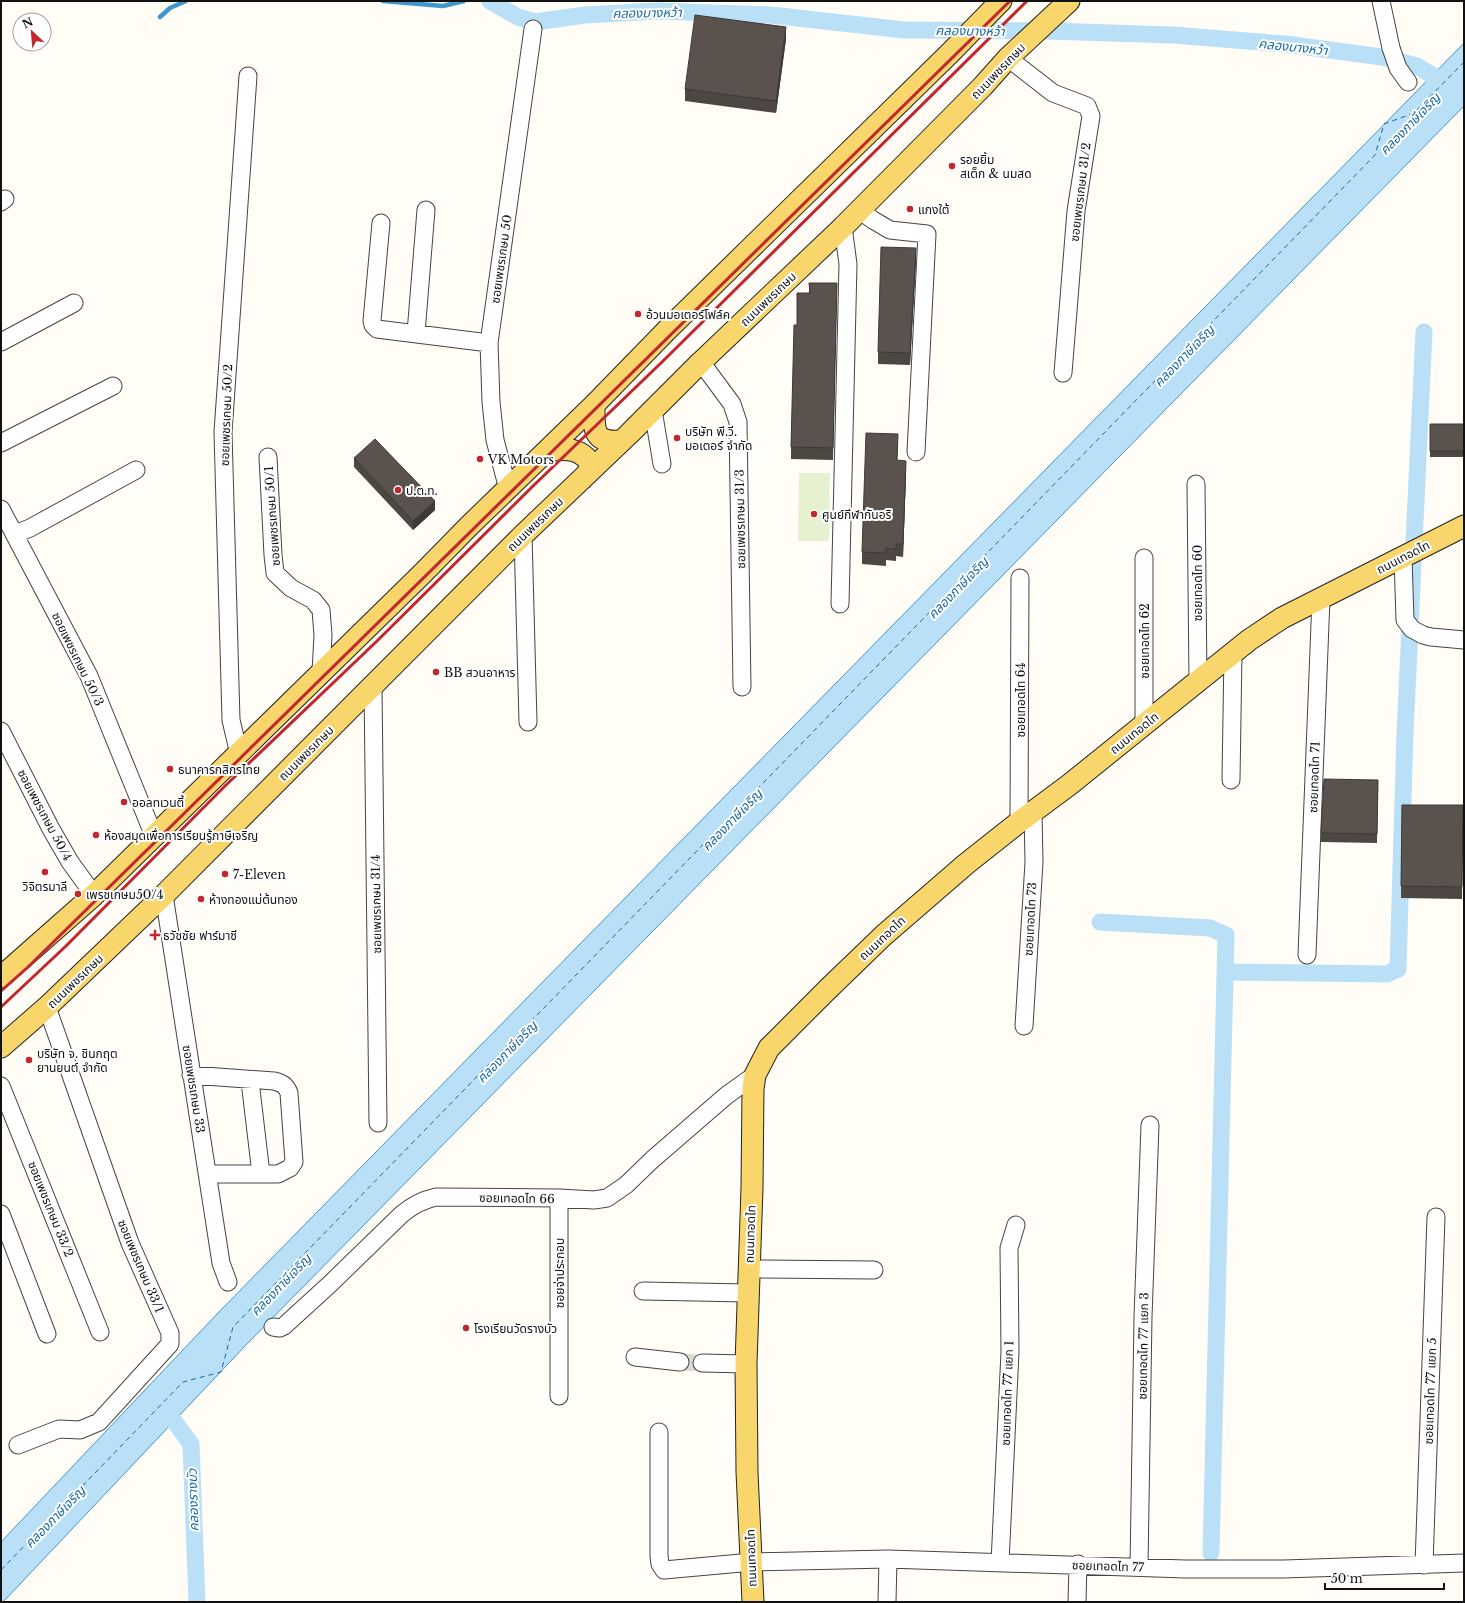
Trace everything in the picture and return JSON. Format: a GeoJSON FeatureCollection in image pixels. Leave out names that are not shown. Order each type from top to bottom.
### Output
{"type":"FeatureCollection","features":[{"type":"Feature","properties":{"kind":"main road"},"geometry":{"type":"LineString","coordinates":[[1,977],[94,895],[239,754],[469,526],[594,405],[668,329],[949,54],[1001,1]]}},
{"type":"Feature","properties":{"kind":"main road","name":"ถนนเพชรเกษม"},"geometry":{"type":"LineString","coordinates":[[1,1047],[47,1007],[164,895],[523,535],[622,441],[701,362],[843,227],[983,86],[1008,58],[1069,1]]}},
{"type":"Feature","properties":{"kind":"main road"},"geometry":{"type":"LineString","coordinates":[[594,405],[595,427],[597,434],[602,439],[622,441]]}},
{"type":"Feature","properties":{"kind":"main road"},"geometry":{"type":"LineString","coordinates":[[548,450],[570,450],[581,453],[587,458],[590,467],[588,472],[581,480]]}},
{"type":"Feature","properties":{"kind":"main road","name":"ถนนเทอดไท"},"geometry":{"type":"LineString","coordinates":[[753,1602],[747,1472],[746,1364],[752,1188],[753,1088],[755,1075],[769,1048],[840,977],[918,905],[966,864],[1069,785],[1233,652],[1282,618],[1456,530]]}},
{"type":"Feature","properties":{"kind":"street"},"geometry":{"type":"LineString","coordinates":[[1381,1],[1391,48],[1398,68],[1408,82]]}},
{"type":"Feature","properties":{"kind":"street","name":"ซอยเพชรเกษม 50"},"geometry":{"type":"LineString","coordinates":[[508,489],[495,440],[491,402],[489,343],[533,29]]}},
{"type":"Feature","properties":{"kind":"street","name":"ซอยเพชรเกษม 31/2"},"geometry":{"type":"LineString","coordinates":[[1008,58],[1053,93],[1087,106],[1090,110],[1091,116],[1076,211],[1063,373]]}},
{"type":"Feature","properties":{"kind":"street","name":"ซอยเพชรเกษม 50/2"},"geometry":{"type":"LineString","coordinates":[[239,754],[231,720],[223,432],[248,76]]}},
{"type":"Feature","properties":{"kind":"street"},"geometry":{"type":"LineString","coordinates":[[416,333],[426,210]]}},
{"type":"Feature","properties":{"kind":"street"},"geometry":{"type":"LineString","coordinates":[[859,210],[890,230],[927,234],[916,452]]}},
{"type":"Feature","properties":{"kind":"street"},"geometry":{"type":"LineString","coordinates":[[381,223],[372,322],[373,325],[377,329],[489,343]]}},
{"type":"Feature","properties":{"kind":"street"},"geometry":{"type":"LineString","coordinates":[[840,604],[848,264],[843,227]]}},
{"type":"Feature","properties":{"kind":"street"},"geometry":{"type":"LineString","coordinates":[[1,342],[74,303]]}},
{"type":"Feature","properties":{"kind":"street","name":"ซอยเพชรเกษม 31/3"},"geometry":{"type":"LineString","coordinates":[[701,362],[732,404],[738,422],[742,687]]}},
{"type":"Feature","properties":{"kind":"street"},"geometry":{"type":"LineString","coordinates":[[1,443],[113,386]]}},
{"type":"Feature","properties":{"kind":"street"},"geometry":{"type":"LineString","coordinates":[[653,410],[662,464]]}},
{"type":"Feature","properties":{"kind":"street","name":"ซอยเพชรเกษม 50/1"},"geometry":{"type":"LineString","coordinates":[[268,457],[275,573],[291,588],[313,600],[321,610],[323,635],[321,672]]}},
{"type":"Feature","properties":{"kind":"street"},"geometry":{"type":"LineString","coordinates":[[15,534],[136,470]]}},
{"type":"Feature","properties":{"kind":"street","name":"ซอยเทอดไท 60"},"geometry":{"type":"LineString","coordinates":[[1196,484],[1198,681]]}},
{"type":"Feature","properties":{"kind":"street","name":"ซอยเพชรเกษม 50/3"},"geometry":{"type":"LineString","coordinates":[[1,509],[89,676],[154,836]]}},
{"type":"Feature","properties":{"kind":"street"},"geometry":{"type":"LineString","coordinates":[[523,535],[528,722]]}},
{"type":"Feature","properties":{"kind":"street"},"geometry":{"type":"LineString","coordinates":[[1403,556],[1405,620],[1412,629],[1431,638],[1464,640]]}},
{"type":"Feature","properties":{"kind":"street","name":"ซอยเทอดไท 62"},"geometry":{"type":"LineString","coordinates":[[1144,558],[1144,724]]}},
{"type":"Feature","properties":{"kind":"street","name":"ซอยเทอดไท 64"},"geometry":{"type":"LineString","coordinates":[[1020,578],[1026,817]]}},
{"type":"Feature","properties":{"kind":"street","name":"ซอยเทอดไท 71"},"geometry":{"type":"LineString","coordinates":[[1307,955],[1321,598]]}},
{"type":"Feature","properties":{"kind":"street"},"geometry":{"type":"LineString","coordinates":[[1231,780],[1233,652]]}},
{"type":"Feature","properties":{"kind":"street","name":"ซอยเพชรเกษม 31/4"},"geometry":{"type":"LineString","coordinates":[[373,686],[378,1123]]}},
{"type":"Feature","properties":{"kind":"street","name":"ซอยเพชรเกษม 50/4"},"geometry":{"type":"LineString","coordinates":[[1,731],[51,829],[70,862],[94,895]]}},
{"type":"Feature","properties":{"kind":"street","name":"ซอยเทอดไท 73"},"geometry":{"type":"LineString","coordinates":[[1024,1026],[1034,862],[1026,817]]}},
{"type":"Feature","properties":{"kind":"street","name":"ซอยเพชรเกษม 33"},"geometry":{"type":"LineString","coordinates":[[164,895],[221,1263],[228,1282]]}},
{"type":"Feature","properties":{"kind":"street","name":"ซอยเพชรเกษม 33/1"},"geometry":{"type":"LineString","coordinates":[[18,1445],[59,1429],[80,1430],[99,1422],[170,1344],[170,1333],[130,1243],[47,1007]]}},
{"type":"Feature","properties":{"kind":"street"},"geometry":{"type":"LineString","coordinates":[[191,1075],[281,1083],[286,1086],[289,1093],[294,1162],[290,1168],[278,1174],[207,1174]]}},
{"type":"Feature","properties":{"kind":"street","name":"ซอยเทอดไท 66"},"geometry":{"type":"LineString","coordinates":[[279,1326],[330,1284],[411,1206],[422,1200],[436,1196],[594,1200],[606,1198],[616,1193],[727,1095],[755,1075]]}},
{"type":"Feature","properties":{"kind":"street"},"geometry":{"type":"LineString","coordinates":[[250,1081],[261,1174]]}},
{"type":"Feature","properties":{"kind":"street","name":"ซอยเพชรเกษม 33/2"},"geometry":{"type":"LineString","coordinates":[[1,1086],[100,1332]]}},
{"type":"Feature","properties":{"kind":"street","name":"ซอยเทอดไท 77 แยก 3"},"geometry":{"type":"LineString","coordinates":[[1139,1567],[1143,1325],[1150,1125]]}},
{"type":"Feature","properties":{"kind":"street","name":"ซอยจ่าประกอบ"},"geometry":{"type":"LineString","coordinates":[[559,1198],[559,1396]]}},
{"type":"Feature","properties":{"kind":"street"},"geometry":{"type":"LineString","coordinates":[[1,1214],[47,1334]]}},
{"type":"Feature","properties":{"kind":"street","name":"ซอยเทอดไท 77 แยก 5"},"geometry":{"type":"LineString","coordinates":[[1424,1565],[1436,1217]]}},
{"type":"Feature","properties":{"kind":"street","name":"ซอยเทอดไท 77 แยก 1"},"geometry":{"type":"LineString","coordinates":[[1000,1563],[1010,1352],[1009,1248],[1016,1225]]}},
{"type":"Feature","properties":{"kind":"street"},"geometry":{"type":"LineString","coordinates":[[749,1269],[874,1270]]}},
{"type":"Feature","properties":{"kind":"street"},"geometry":{"type":"LineString","coordinates":[[643,1291],[748,1292]]}},
{"type":"Feature","properties":{"kind":"street"},"geometry":{"type":"LineString","coordinates":[[635,1357],[680,1362]]}},
{"type":"Feature","properties":{"kind":"street"},"geometry":{"type":"LineString","coordinates":[[702,1363],[746,1364]]}},
{"type":"Feature","properties":{"kind":"street","name":"ซอยเทอดไท 77"},"geometry":{"type":"LineString","coordinates":[[659,1432],[659,1556],[662,1568],[664,1570],[752,1562],[888,1559],[1078,1564],[1184,1569],[1284,1569],[1464,1563]]}},
{"type":"Feature","properties":{"kind":"street"},"geometry":{"type":"LineString","coordinates":[[887,1602],[888,1559]]}},
{"type":"Feature","properties":{"kind":"street"},"geometry":{"type":"LineString","coordinates":[[1077,1602],[1078,1564]]}},
{"type":"Feature","properties":{"kind":"green space"},"geometry":{"type":"Polygon","coordinates":[[[799,473],[830,473],[829,541],[798,541],[799,473]]]}},
{"type":"Feature","properties":{"kind":"water","name":"คลองภาษีเจริญ"},"geometry":{"type":"Polygon","coordinates":[[[1464,43],[1464,106],[246,1345],[3,1602],[1,1602],[1,1542],[217,1314],[1464,43]]]}},
{"type":"Feature","properties":{"kind":"building"},"geometry":{"type":"Polygon","coordinates":[[[695,15],[786,27],[776,101],[685,89],[695,15]]]}},
{"type":"Feature","properties":{"kind":"building"},"geometry":{"type":"Polygon","coordinates":[[[881,247],[916,248],[910,353],[878,352],[881,247]]]}},
{"type":"Feature","properties":{"kind":"building"},"geometry":{"type":"Polygon","coordinates":[[[809,283],[837,283],[833,448],[791,447],[794,325],[797,325],[797,293],[810,293],[809,283]]]}},
{"type":"Feature","properties":{"kind":"building"},"geometry":{"type":"Polygon","coordinates":[[[1430,424],[1464,424],[1464,451],[1430,451],[1430,424]]]}},
{"type":"Feature","properties":{"kind":"building"},"geometry":{"type":"Polygon","coordinates":[[[866,433],[898,434],[897,460],[906,461],[903,544],[896,544],[896,549],[886,548],[886,553],[862,552],[866,433]]]}},
{"type":"Feature","properties":{"kind":"building"},"geometry":{"type":"Polygon","coordinates":[[[375,439],[435,501],[413,521],[354,458],[375,439]]]}},
{"type":"Feature","properties":{"kind":"building"},"geometry":{"type":"Polygon","coordinates":[[[1324,779],[1378,780],[1377,834],[1321,833],[1324,779]]]}},
{"type":"Feature","properties":{"kind":"building"},"geometry":{"type":"Polygon","coordinates":[[[1402,805],[1463,805],[1462,887],[1401,886],[1402,805]]]}},
{"type":"Feature","properties":{"kind":"waterway"},"geometry":{"type":"LineString","coordinates":[[160,17],[170,8],[186,1]]}},
{"type":"Feature","properties":{"kind":"waterway"},"geometry":{"type":"LineString","coordinates":[[383,1],[443,6],[464,1]]}},
{"type":"Feature","properties":{"kind":"waterway","name":"คลองบางหว้า"},"geometry":{"type":"LineString","coordinates":[[490,1],[518,17],[535,22],[585,15],[657,11],[771,15],[904,30],[1048,31],[1173,35],[1285,44],[1382,57],[1417,66],[1448,85]]}},
{"type":"Feature","properties":{"kind":"waterway"},"geometry":{"type":"LineString","coordinates":[[1225,972],[1387,974],[1398,969],[1405,733],[1424,332]]}},
{"type":"Feature","properties":{"kind":"waterway"},"geometry":{"type":"LineString","coordinates":[[1100,922],[1210,928],[1226,935],[1211,1553]]}},
{"type":"Feature","properties":{"kind":"waterway","name":"คลองรางบัว"},"geometry":{"type":"LineString","coordinates":[[163,1406],[191,1444],[197,1602]]}},
{"type":"Feature","properties":{"kind":"ferry route"},"geometry":{"type":"LineString","coordinates":[[1,1570],[183,1382],[221,1372],[233,1327],[1375,155],[1384,124],[1414,113],[1464,62]]}},
{"type":"Feature","properties":{"kind":"tunnel"},"geometry":{"type":"LineString","coordinates":[[680,1362],[702,1363]]}},
{"type":"Feature","properties":{"kind":"railway"},"geometry":{"type":"LineString","coordinates":[[1,991],[28,967],[1010,1]]}},
{"type":"Feature","properties":{"kind":"railway"},"geometry":{"type":"LineString","coordinates":[[1,1007],[66,946],[226,785],[376,642],[533,486],[661,363],[1027,1]]}},
{"type":"Feature","properties":{"kind":"place","name":"รอยยิ้ม สเต็ก & นมสด"},"geometry":{"type":"Point","coordinates":[952,166]}},
{"type":"Feature","properties":{"kind":"place","name":"แกงใต้"},"geometry":{"type":"Point","coordinates":[910,209]}},
{"type":"Feature","properties":{"kind":"place","name":"อ้วนมอเตอร์โฟล์ค"},"geometry":{"type":"Point","coordinates":[638,314]}},
{"type":"Feature","properties":{"kind":"place","name":"บริษัท พี.วี. มอเตอร์ จำกัด"},"geometry":{"type":"Point","coordinates":[677,438]}},
{"type":"Feature","properties":{"kind":"place","name":"VK Motors"},"geometry":{"type":"Point","coordinates":[480,459]}},
{"type":"Feature","properties":{"kind":"place","name":"ป.ต.ท."},"geometry":{"type":"Point","coordinates":[398,490]}},
{"type":"Feature","properties":{"kind":"place","name":"ศูนย์กีฬากันอริ"},"geometry":{"type":"Point","coordinates":[814,514]}},
{"type":"Feature","properties":{"kind":"place","name":"BB สวนอาหาร"},"geometry":{"type":"Point","coordinates":[436,672]}},
{"type":"Feature","properties":{"kind":"place","name":"ธนาคารกสิกรไทย"},"geometry":{"type":"Point","coordinates":[170,769]}},
{"type":"Feature","properties":{"kind":"place","name":"ออลทเวนตี้"},"geometry":{"type":"Point","coordinates":[124,802]}},
{"type":"Feature","properties":{"kind":"place","name":"ห้องสมุดเพื่อการเรียนรู้ภาษีเจริญ"},"geometry":{"type":"Point","coordinates":[96,835]}},
{"type":"Feature","properties":{"kind":"place","name":"วิจิตรมาลี"},"geometry":{"type":"Point","coordinates":[45,872]}},
{"type":"Feature","properties":{"kind":"place","name":"7-Eleven"},"geometry":{"type":"Point","coordinates":[225,874]}},
{"type":"Feature","properties":{"kind":"place","name":"เพรชเกษม50/4"},"geometry":{"type":"Point","coordinates":[78,894]}},
{"type":"Feature","properties":{"kind":"place","name":"ห้างทองแม่ต้นทอง"},"geometry":{"type":"Point","coordinates":[201,899]}},
{"type":"Feature","properties":{"kind":"place","name":"ธวัชชัย ฟาร์มาซี"},"geometry":{"type":"Point","coordinates":[155,935]}},
{"type":"Feature","properties":{"kind":"place","name":"บริษัท จ. ชินกฤต ยานยนต์ จำกัด"},"geometry":{"type":"Point","coordinates":[29,1060]}},
{"type":"Feature","properties":{"kind":"place","name":"โรงเรียนวัดรางบัว"},"geometry":{"type":"Point","coordinates":[466,1328]}}]}
